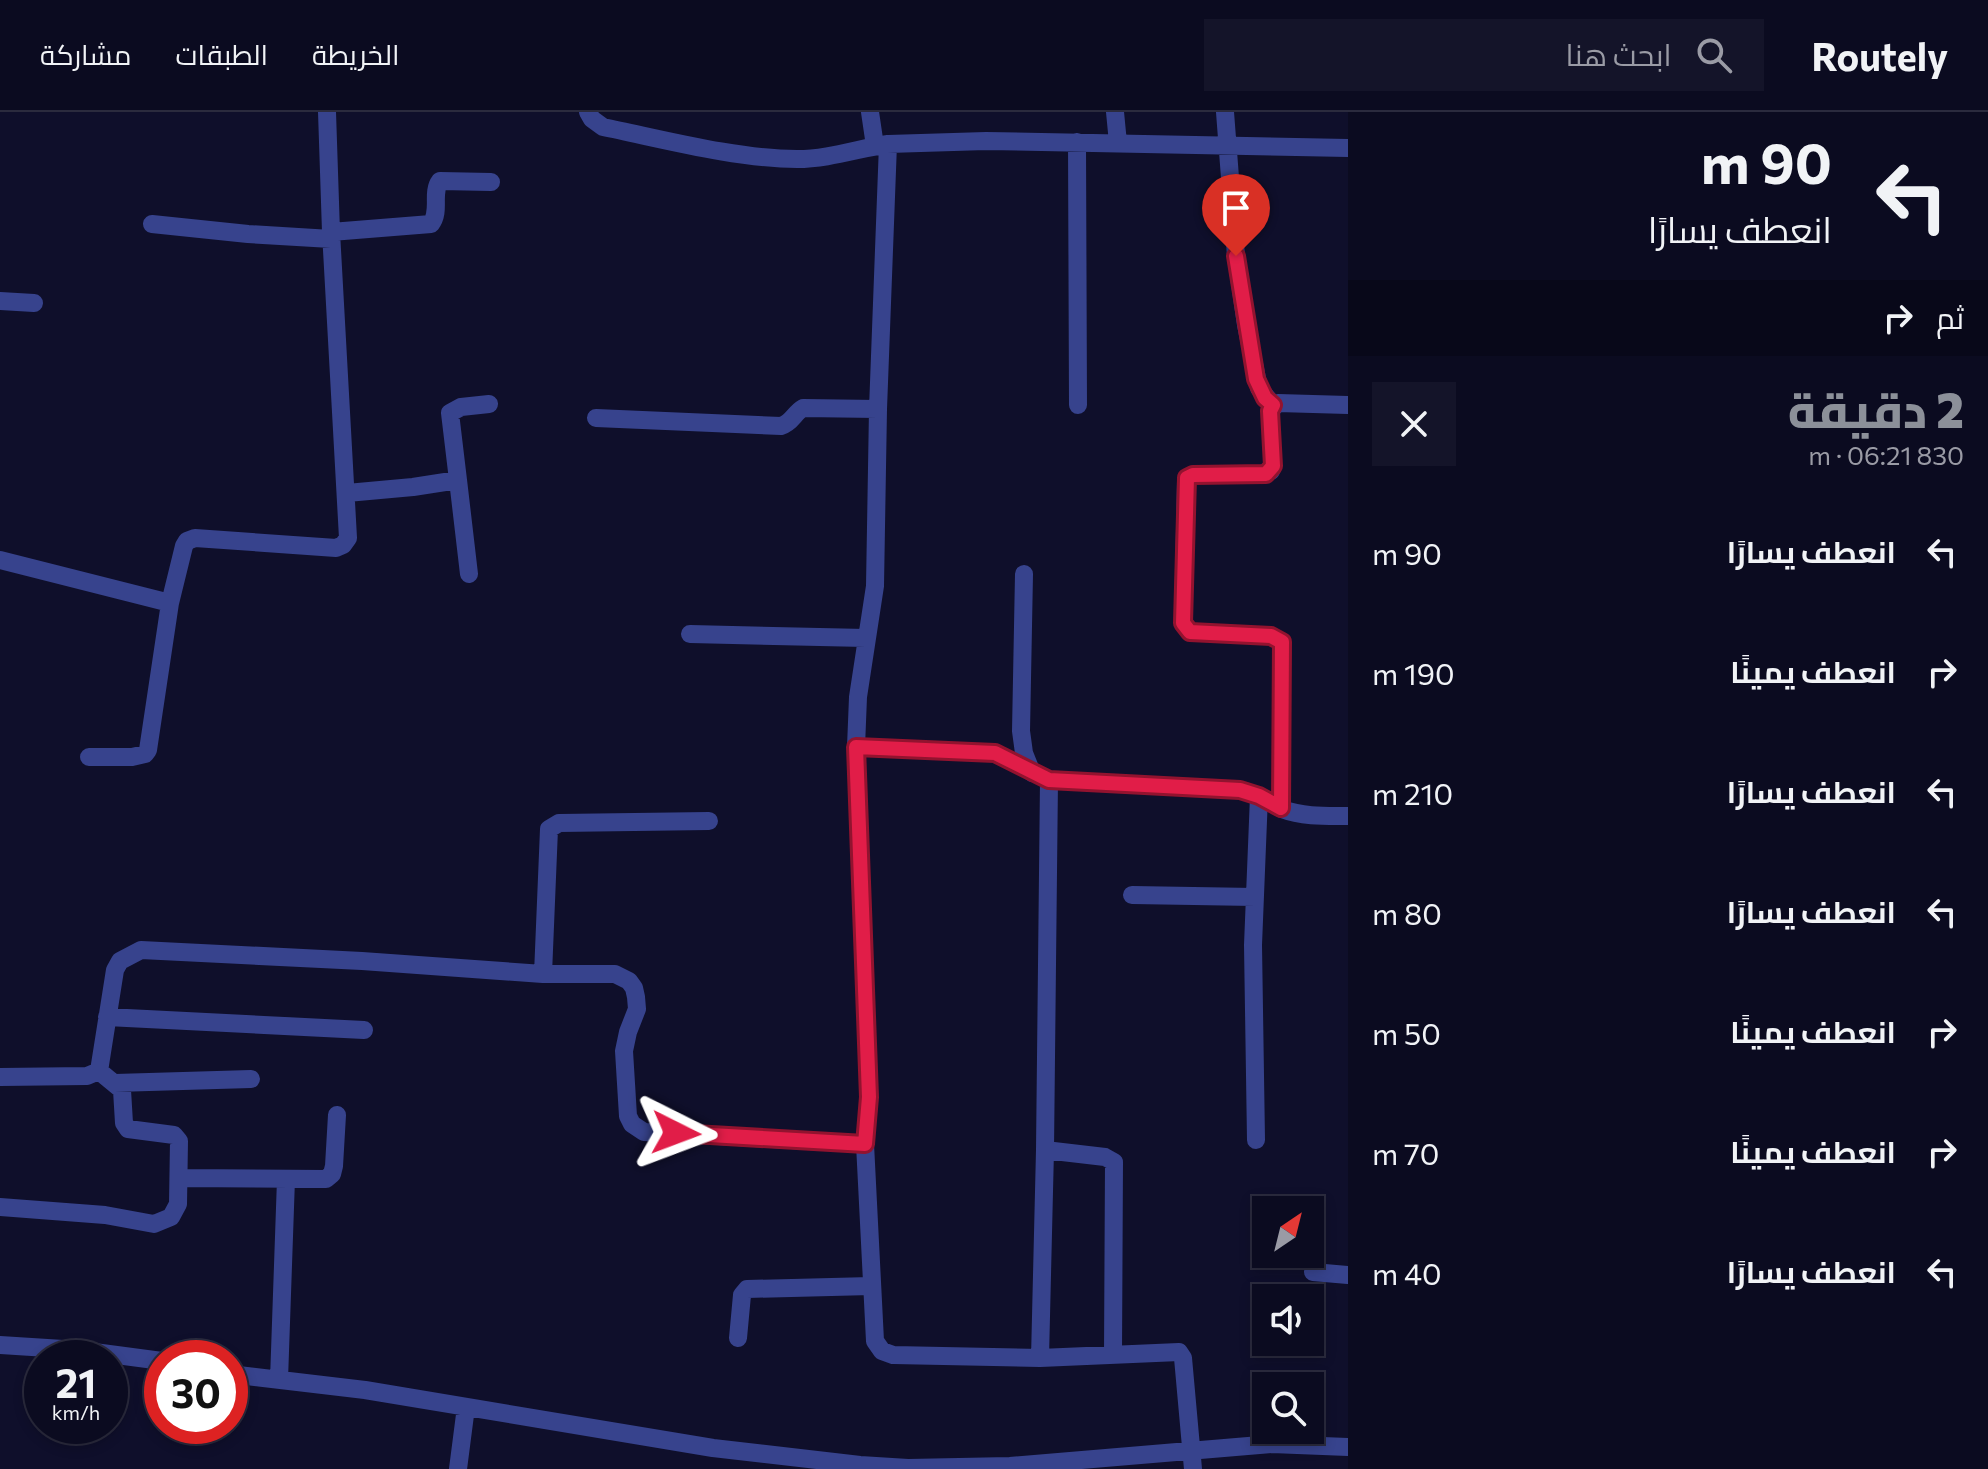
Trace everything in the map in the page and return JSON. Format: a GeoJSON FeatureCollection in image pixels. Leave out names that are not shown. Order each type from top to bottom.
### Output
{"type":"FeatureCollection","features":[{"type":"Feature","properties":{"kind":"street"},"geometry":{"type":"LineString","coordinates":[[89,757],[141,756],[148,750],[170,603],[184,546],[191,539],[336,548],[348,538],[327,112]]}},
{"type":"Feature","properties":{"kind":"street"},"geometry":{"type":"LineString","coordinates":[[588,112],[603,127],[764,156],[797,159],[829,157],[881,145],[986,141],[1348,148]]}},
{"type":"Feature","properties":{"kind":"street"},"geometry":{"type":"LineString","coordinates":[[870,112],[881,145],[875,586],[858,697],[856,747],[869,1097],[865,1144],[875,1341],[882,1351],[893,1355],[1040,1358],[1179,1352],[1183,1358],[1193,1460]]}},
{"type":"Feature","properties":{"kind":"street"},"geometry":{"type":"LineString","coordinates":[[1115,112],[1118,143]]}},
{"type":"Feature","properties":{"kind":"street"},"geometry":{"type":"LineString","coordinates":[[1225,112],[1236,256],[1246,325],[1259,388],[1273,405]]}},
{"type":"Feature","properties":{"kind":"street"},"geometry":{"type":"LineString","coordinates":[[1077,142],[1078,405]]}},
{"type":"Feature","properties":{"kind":"street"},"geometry":{"type":"LineString","coordinates":[[152,224],[248,234],[331,235],[426,226],[435,219],[436,186],[440,181],[491,182]]}},
{"type":"Feature","properties":{"kind":"street"},"geometry":{"type":"LineString","coordinates":[[0,301],[34,303]]}},
{"type":"Feature","properties":{"kind":"street"},"geometry":{"type":"LineString","coordinates":[[469,574],[450,413],[461,407],[489,404]]}},
{"type":"Feature","properties":{"kind":"street"},"geometry":{"type":"LineString","coordinates":[[1281,808],[1282,642],[1271,636],[1190,632],[1183,623],[1187,478],[1193,475],[1261,474],[1271,471],[1270,411],[1273,405],[1348,405]]}},
{"type":"Feature","properties":{"kind":"street"},"geometry":{"type":"LineString","coordinates":[[596,418],[781,426],[788,424],[803,408],[878,409]]}},
{"type":"Feature","properties":{"kind":"street"},"geometry":{"type":"LineString","coordinates":[[347,493],[458,480]]}},
{"type":"Feature","properties":{"kind":"street"},"geometry":{"type":"LineString","coordinates":[[0,560],[170,603]]}},
{"type":"Feature","properties":{"kind":"street"},"geometry":{"type":"LineString","coordinates":[[1024,574],[1021,731],[1024,753],[1041,777],[1045,1150],[1040,1358]]}},
{"type":"Feature","properties":{"kind":"street"},"geometry":{"type":"LineString","coordinates":[[690,634],[866,638]]}},
{"type":"Feature","properties":{"kind":"street"},"geometry":{"type":"LineString","coordinates":[[856,747],[995,753],[1041,777],[1232,790],[1259,796],[1301,814],[1348,816]]}},
{"type":"Feature","properties":{"kind":"street"},"geometry":{"type":"LineString","coordinates":[[1256,1140],[1253,945],[1259,796]]}},
{"type":"Feature","properties":{"kind":"street"},"geometry":{"type":"LineString","coordinates":[[543,974],[549,829],[559,823],[709,821]]}},
{"type":"Feature","properties":{"kind":"street"},"geometry":{"type":"LineString","coordinates":[[1132,895],[1255,897]]}},
{"type":"Feature","properties":{"kind":"street"},"geometry":{"type":"LineString","coordinates":[[99,1071],[115,970],[120,961],[141,950],[543,974],[615,974],[629,981],[634,988],[637,1009],[624,1051],[628,1116],[632,1124],[644,1132],[865,1144]]}},
{"type":"Feature","properties":{"kind":"street"},"geometry":{"type":"LineString","coordinates":[[107,1017],[364,1030]]}},
{"type":"Feature","properties":{"kind":"street"},"geometry":{"type":"LineString","coordinates":[[0,1077],[87,1076],[99,1071]]}},
{"type":"Feature","properties":{"kind":"street"},"geometry":{"type":"LineString","coordinates":[[0,1207],[105,1215],[154,1224],[171,1217],[178,1204],[179,1141],[174,1135],[128,1129],[124,1123],[123,1092],[99,1071]]}},
{"type":"Feature","properties":{"kind":"street"},"geometry":{"type":"LineString","coordinates":[[115,1083],[251,1079]]}},
{"type":"Feature","properties":{"kind":"street"},"geometry":{"type":"LineString","coordinates":[[179,1178],[326,1179],[332,1174],[337,1115]]}},
{"type":"Feature","properties":{"kind":"street"},"geometry":{"type":"LineString","coordinates":[[1045,1150],[1105,1157],[1114,1162],[1113,1354]]}},
{"type":"Feature","properties":{"kind":"street"},"geometry":{"type":"LineString","coordinates":[[279,1380],[286,1179]]}},
{"type":"Feature","properties":{"kind":"street"},"geometry":{"type":"LineString","coordinates":[[1313,1272],[1348,1275]]}},
{"type":"Feature","properties":{"kind":"street"},"geometry":{"type":"LineString","coordinates":[[738,1338],[742,1295],[747,1289],[871,1286]]}},
{"type":"Feature","properties":{"kind":"street"},"geometry":{"type":"LineString","coordinates":[[0,1345],[79,1350],[144,1359]]}},
{"type":"Feature","properties":{"kind":"street"},"geometry":{"type":"LineString","coordinates":[[248,1376],[365,1390],[713,1448],[884,1466],[1010,1466],[1193,1460],[1272,1444],[1348,1447]]}},
{"type":"Feature","properties":{"kind":"street"},"geometry":{"type":"LineString","coordinates":[[458,1469],[466,1407]]}},
{"type":"Feature","properties":{"kind":"route"},"geometry":{"type":"LineString","coordinates":[[676,1133],[865,1144],[869,1097],[856,747],[995,753],[1049,780],[1240,790],[1281,808],[1282,642],[1271,636],[1190,632],[1183,623],[1187,478],[1193,475],[1266,474],[1273,466],[1270,411],[1273,405],[1265,398],[1256,379],[1236,256]]}}]}
